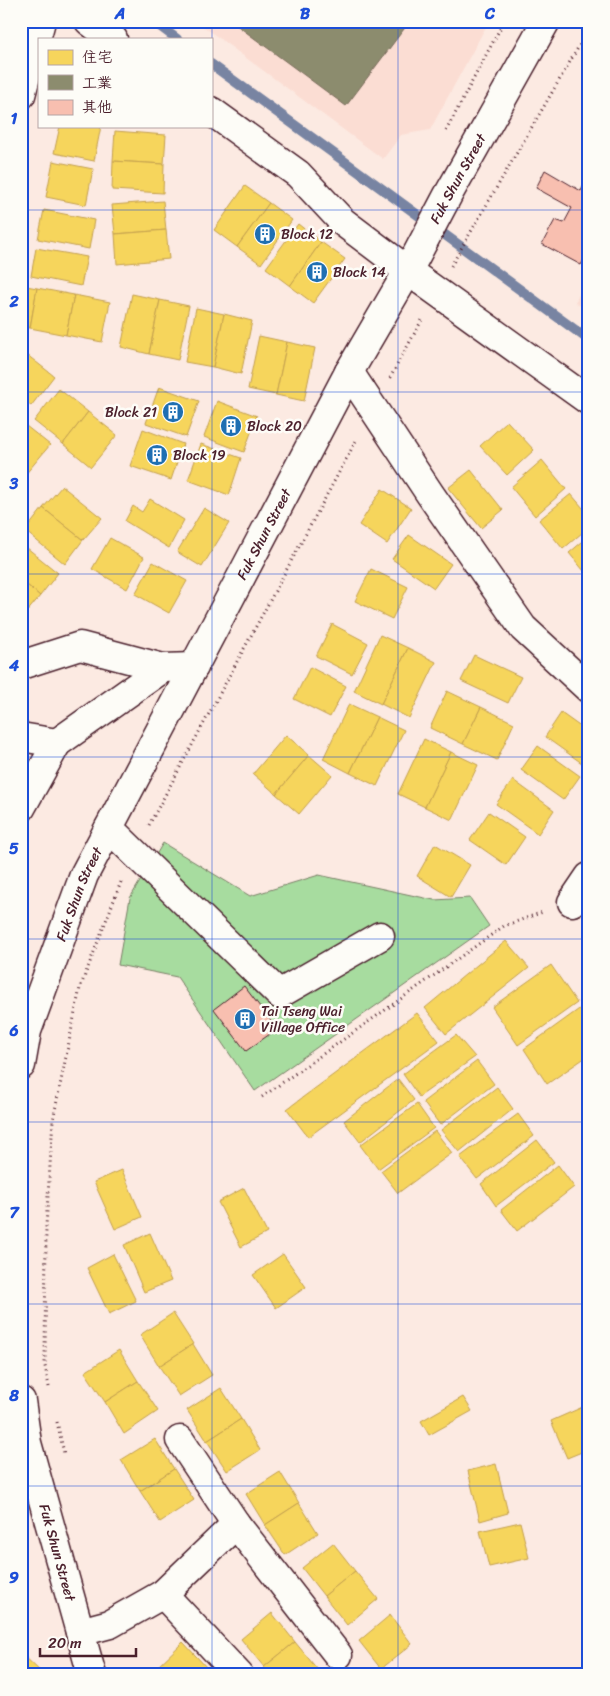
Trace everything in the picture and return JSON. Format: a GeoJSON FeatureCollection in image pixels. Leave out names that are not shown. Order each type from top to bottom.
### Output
{"type":"FeatureCollection","features":[{"type":"Feature","properties":{"kind":"street"},"geometry":{"type":"LineString","coordinates":[[21,95],[41,21]]}},
{"type":"Feature","properties":{"kind":"street"},"geometry":{"type":"LineString","coordinates":[[89,21],[112,38]]}},
{"type":"Feature","properties":{"kind":"street","name":"Fuk Shun Street"},"geometry":{"type":"LineString","coordinates":[[21,1065],[27,1031],[81,884],[109,828],[349,372],[546,21]]}},
{"type":"Feature","properties":{"kind":"street"},"geometry":{"type":"LineString","coordinates":[[212,111],[298,174],[343,222],[443,281],[589,400]]}},
{"type":"Feature","properties":{"kind":"street"},"geometry":{"type":"LineString","coordinates":[[349,372],[523,628],[589,689]]}},
{"type":"Feature","properties":{"kind":"street"},"geometry":{"type":"LineString","coordinates":[[21,665],[80,646],[163,668],[194,667]]}},
{"type":"Feature","properties":{"kind":"street"},"geometry":{"type":"LineString","coordinates":[[21,808],[57,743],[163,668]]}},
{"type":"Feature","properties":{"kind":"street"},"geometry":{"type":"LineString","coordinates":[[21,737],[57,743]]}},
{"type":"Feature","properties":{"kind":"street"},"geometry":{"type":"LineString","coordinates":[[109,828],[279,994],[380,936]]}},
{"type":"Feature","properties":{"kind":"street"},"geometry":{"type":"LineString","coordinates":[[572,902],[589,877]]}},
{"type":"Feature","properties":{"kind":"street","name":"Fuk Shun Street"},"geometry":{"type":"LineString","coordinates":[[21,1401],[24,1445],[92,1675]]}},
{"type":"Feature","properties":{"kind":"street"},"geometry":{"type":"LineString","coordinates":[[180,1440],[236,1524],[338,1655]]}},
{"type":"Feature","properties":{"kind":"street"},"geometry":{"type":"LineString","coordinates":[[80,1632],[110,1624],[163,1594],[236,1524]]}},
{"type":"Feature","properties":{"kind":"street"},"geometry":{"type":"LineString","coordinates":[[163,1594],[239,1675]]}},
{"type":"Feature","properties":{"kind":"path"},"geometry":{"type":"LineString","coordinates":[[444,135],[504,21]]}},
{"type":"Feature","properties":{"kind":"path"},"geometry":{"type":"LineString","coordinates":[[51,1393],[45,1366],[46,1235],[53,1120],[80,988],[129,861],[480,214],[589,29]]}},
{"type":"Feature","properties":{"kind":"path"},"geometry":{"type":"LineString","coordinates":[[262,1098],[504,926],[572,902]]}},
{"type":"Feature","properties":{"kind":"path"},"geometry":{"type":"LineString","coordinates":[[57,1420],[65,1457]]}},
{"type":"Feature","properties":{"kind":"shaded area"},"geometry":{"type":"Polygon","coordinates":[[[196,21],[489,21],[430,130],[401,135],[383,159],[196,21]]]}},
{"type":"Feature","properties":{"kind":"shaded area"},"geometry":{"type":"Polygon","coordinates":[[[589,277],[589,312],[575,302],[589,277]]]}},
{"type":"Feature","properties":{"kind":"green space"},"geometry":{"type":"Polygon","coordinates":[[[163,843],[250,896],[319,875],[434,900],[470,898],[489,926],[255,1091],[177,977],[118,965],[130,898],[163,843]]]}},
{"type":"Feature","properties":{"kind":"building: 住宅"},"geometry":{"type":"Polygon","coordinates":[[[60,128],[101,128],[94,161],[54,153],[60,128]]]}},
{"type":"Feature","properties":{"kind":"building: 住宅"},"geometry":{"type":"Polygon","coordinates":[[[115,131],[166,135],[164,164],[113,161],[115,131]]]}},
{"type":"Feature","properties":{"kind":"building: 住宅"},"geometry":{"type":"Polygon","coordinates":[[[53,161],[93,169],[86,205],[46,197],[53,161]]]}},
{"type":"Feature","properties":{"kind":"building: 住宅"},"geometry":{"type":"Polygon","coordinates":[[[113,161],[164,164],[163,193],[112,190],[113,161]]]}},
{"type":"Feature","properties":{"kind":"building: 住宅"},"geometry":{"type":"Polygon","coordinates":[[[245,186],[269,203],[237,247],[214,230],[245,186]]]}},
{"type":"Feature","properties":{"kind":"building: 住宅"},"geometry":{"type":"Polygon","coordinates":[[[163,201],[166,230],[115,234],[112,205],[163,201]]]}},
{"type":"Feature","properties":{"kind":"building: 住宅","name":"Block 12"},"geometry":{"type":"Polygon","coordinates":[[[269,203],[292,220],[261,264],[237,247],[269,203]]]}},
{"type":"Feature","properties":{"kind":"building: 住宅"},"geometry":{"type":"Polygon","coordinates":[[[44,210],[94,220],[89,249],[38,239],[44,210]]]}},
{"type":"Feature","properties":{"kind":"building: 住宅"},"geometry":{"type":"Polygon","coordinates":[[[298,224],[321,242],[290,286],[266,268],[298,224]]]}},
{"type":"Feature","properties":{"kind":"building: 住宅"},"geometry":{"type":"Polygon","coordinates":[[[166,230],[169,259],[117,264],[115,234],[166,230]]]}},
{"type":"Feature","properties":{"kind":"building: 住宅","name":"Block 14"},"geometry":{"type":"Polygon","coordinates":[[[321,242],[345,259],[313,303],[290,286],[321,242]]]}},
{"type":"Feature","properties":{"kind":"building: 住宅"},"geometry":{"type":"Polygon","coordinates":[[[36,248],[87,257],[81,286],[31,276],[36,248]]]}},
{"type":"Feature","properties":{"kind":"building: 住宅"},"geometry":{"type":"Polygon","coordinates":[[[21,285],[37,288],[30,328],[21,327],[21,285]]]}},
{"type":"Feature","properties":{"kind":"building: 住宅"},"geometry":{"type":"Polygon","coordinates":[[[37,288],[74,295],[66,335],[30,328],[37,288]]]}},
{"type":"Feature","properties":{"kind":"building: 住宅"},"geometry":{"type":"Polygon","coordinates":[[[132,294],[160,300],[149,354],[121,347],[132,294]]]}},
{"type":"Feature","properties":{"kind":"building: 住宅"},"geometry":{"type":"Polygon","coordinates":[[[74,295],[110,302],[102,342],[66,335],[74,295]]]}},
{"type":"Feature","properties":{"kind":"building: 住宅"},"geometry":{"type":"Polygon","coordinates":[[[160,300],[189,306],[178,360],[149,354],[160,300]]]}},
{"type":"Feature","properties":{"kind":"building: 住宅"},"geometry":{"type":"Polygon","coordinates":[[[196,308],[224,314],[213,367],[185,362],[196,308]]]}},
{"type":"Feature","properties":{"kind":"building: 住宅"},"geometry":{"type":"Polygon","coordinates":[[[224,314],[252,321],[241,374],[213,367],[224,314]]]}},
{"type":"Feature","properties":{"kind":"building: 住宅"},"geometry":{"type":"Polygon","coordinates":[[[259,336],[287,342],[276,395],[248,389],[259,336]]]}},
{"type":"Feature","properties":{"kind":"building: 住宅"},"geometry":{"type":"Polygon","coordinates":[[[287,342],[315,348],[304,401],[276,395],[287,342]]]}},
{"type":"Feature","properties":{"kind":"building: 住宅"},"geometry":{"type":"Polygon","coordinates":[[[22,351],[54,376],[31,406],[21,398],[22,351]]]}},
{"type":"Feature","properties":{"kind":"building: 住宅","name":"Block 21"},"geometry":{"type":"Polygon","coordinates":[[[159,387],[199,401],[186,437],[146,423],[159,387]]]}},
{"type":"Feature","properties":{"kind":"building: 住宅"},"geometry":{"type":"Polygon","coordinates":[[[59,389],[88,412],[63,444],[34,421],[59,389]]]}},
{"type":"Feature","properties":{"kind":"building: 住宅","name":"Block 20"},"geometry":{"type":"Polygon","coordinates":[[[217,401],[257,416],[244,452],[204,437],[217,401]]]}},
{"type":"Feature","properties":{"kind":"building: 住宅"},"geometry":{"type":"Polygon","coordinates":[[[88,412],[117,435],[91,467],[63,444],[88,412]]]}},
{"type":"Feature","properties":{"kind":"building: 住宅"},"geometry":{"type":"Polygon","coordinates":[[[507,421],[534,450],[507,475],[480,446],[507,421]]]}},
{"type":"Feature","properties":{"kind":"building: 住宅"},"geometry":{"type":"Polygon","coordinates":[[[21,422],[50,445],[24,476],[21,474],[21,422]]]}},
{"type":"Feature","properties":{"kind":"building: 住宅","name":"Block 19"},"geometry":{"type":"Polygon","coordinates":[[[143,429],[183,444],[171,480],[130,466],[143,429]]]}},
{"type":"Feature","properties":{"kind":"building: 住宅"},"geometry":{"type":"Polygon","coordinates":[[[201,444],[241,458],[229,495],[188,480],[201,444]]]}},
{"type":"Feature","properties":{"kind":"building: 住宅"},"geometry":{"type":"Polygon","coordinates":[[[542,460],[566,489],[535,516],[511,487],[542,460]]]}},
{"type":"Feature","properties":{"kind":"building: 住宅"},"geometry":{"type":"Polygon","coordinates":[[[471,470],[503,510],[481,528],[448,488],[471,470]]]}},
{"type":"Feature","properties":{"kind":"building: 住宅"},"geometry":{"type":"Polygon","coordinates":[[[62,486],[102,518],[83,540],[43,508],[62,486]]]}},
{"type":"Feature","properties":{"kind":"building: 住宅"},"geometry":{"type":"Polygon","coordinates":[[[382,489],[411,508],[387,544],[359,525],[382,489]]]}},
{"type":"Feature","properties":{"kind":"building: 住宅"},"geometry":{"type":"Polygon","coordinates":[[[571,494],[589,515],[589,527],[563,549],[539,520],[571,494]]]}},
{"type":"Feature","properties":{"kind":"building: 住宅"},"geometry":{"type":"Polygon","coordinates":[[[150,499],[184,520],[169,548],[125,521],[133,506],[142,512],[150,499]]]}},
{"type":"Feature","properties":{"kind":"building: 住宅"},"geometry":{"type":"Polygon","coordinates":[[[43,508],[83,540],[65,564],[25,531],[43,508]]]}},
{"type":"Feature","properties":{"kind":"building: 住宅"},"geometry":{"type":"Polygon","coordinates":[[[204,508],[229,523],[202,567],[177,552],[204,508]]]}},
{"type":"Feature","properties":{"kind":"building: 住宅"},"geometry":{"type":"Polygon","coordinates":[[[409,535],[451,564],[434,588],[392,559],[409,535]]]}},
{"type":"Feature","properties":{"kind":"building: 住宅"},"geometry":{"type":"Polygon","coordinates":[[[589,536],[589,577],[569,553],[589,536]]]}},
{"type":"Feature","properties":{"kind":"building: 住宅"},"geometry":{"type":"Polygon","coordinates":[[[110,538],[144,557],[127,589],[92,569],[110,538]]]}},
{"type":"Feature","properties":{"kind":"building: 住宅"},"geometry":{"type":"Polygon","coordinates":[[[21,543],[58,573],[40,596],[21,580],[21,543]]]}},
{"type":"Feature","properties":{"kind":"building: 住宅"},"geometry":{"type":"Polygon","coordinates":[[[153,562],[187,581],[169,613],[135,594],[153,562]]]}},
{"type":"Feature","properties":{"kind":"building: 住宅"},"geometry":{"type":"Polygon","coordinates":[[[371,569],[408,587],[392,619],[355,601],[371,569]]]}},
{"type":"Feature","properties":{"kind":"building: 住宅"},"geometry":{"type":"Polygon","coordinates":[[[21,580],[40,596],[21,619],[21,580]]]}},
{"type":"Feature","properties":{"kind":"building: 住宅"},"geometry":{"type":"Polygon","coordinates":[[[332,624],[368,643],[352,674],[316,656],[332,624]]]}},
{"type":"Feature","properties":{"kind":"building: 住宅"},"geometry":{"type":"Polygon","coordinates":[[[380,635],[408,648],[381,704],[354,691],[380,635]]]}},
{"type":"Feature","properties":{"kind":"building: 住宅"},"geometry":{"type":"Polygon","coordinates":[[[408,648],[436,662],[409,718],[381,704],[408,648]]]}},
{"type":"Feature","properties":{"kind":"building: 住宅"},"geometry":{"type":"Polygon","coordinates":[[[474,655],[521,677],[508,703],[461,681],[474,655]]]}},
{"type":"Feature","properties":{"kind":"building: 住宅"},"geometry":{"type":"Polygon","coordinates":[[[310,667],[346,686],[330,717],[294,699],[310,667]]]}},
{"type":"Feature","properties":{"kind":"building: 住宅"},"geometry":{"type":"Polygon","coordinates":[[[447,691],[481,707],[463,744],[430,728],[447,691]]]}},
{"type":"Feature","properties":{"kind":"building: 住宅"},"geometry":{"type":"Polygon","coordinates":[[[349,704],[377,717],[350,773],[323,759],[349,704]]]}},
{"type":"Feature","properties":{"kind":"building: 住宅"},"geometry":{"type":"Polygon","coordinates":[[[481,707],[514,723],[497,760],[463,744],[481,707]]]}},
{"type":"Feature","properties":{"kind":"building: 住宅"},"geometry":{"type":"Polygon","coordinates":[[[561,713],[589,733],[589,763],[586,766],[545,737],[561,713]]]}},
{"type":"Feature","properties":{"kind":"building: 住宅"},"geometry":{"type":"Polygon","coordinates":[[[377,717],[404,730],[377,786],[350,773],[377,717]]]}},
{"type":"Feature","properties":{"kind":"building: 住宅"},"geometry":{"type":"Polygon","coordinates":[[[286,735],[309,755],[276,794],[253,774],[286,735]]]}},
{"type":"Feature","properties":{"kind":"building: 住宅"},"geometry":{"type":"Polygon","coordinates":[[[424,739],[451,752],[425,807],[398,794],[424,739]]]}},
{"type":"Feature","properties":{"kind":"building: 住宅"},"geometry":{"type":"Polygon","coordinates":[[[538,746],[580,776],[563,800],[521,770],[538,746]]]}},
{"type":"Feature","properties":{"kind":"building: 住宅"},"geometry":{"type":"Polygon","coordinates":[[[451,752],[478,765],[452,820],[425,807],[451,752]]]}},
{"type":"Feature","properties":{"kind":"building: 住宅"},"geometry":{"type":"Polygon","coordinates":[[[309,755],[332,775],[299,814],[276,794],[309,755]]]}},
{"type":"Feature","properties":{"kind":"building: 住宅"},"geometry":{"type":"Polygon","coordinates":[[[513,780],[554,810],[538,834],[496,804],[513,780]]]}},
{"type":"Feature","properties":{"kind":"building: 住宅"},"geometry":{"type":"Polygon","coordinates":[[[489,812],[525,837],[506,865],[470,840],[489,812]]]}},
{"type":"Feature","properties":{"kind":"building: 住宅"},"geometry":{"type":"Polygon","coordinates":[[[435,844],[470,865],[451,897],[417,876],[435,844]]]}},
{"type":"Feature","properties":{"kind":"building: 住宅"},"geometry":{"type":"Polygon","coordinates":[[[506,941],[529,968],[446,1034],[425,1008],[506,941]]]}},
{"type":"Feature","properties":{"kind":"building: 住宅"},"geometry":{"type":"Polygon","coordinates":[[[551,965],[577,1003],[518,1045],[492,1007],[551,965]]]}},
{"type":"Feature","properties":{"kind":"building: 住宅"},"geometry":{"type":"Polygon","coordinates":[[[582,1007],[589,1018],[589,1055],[547,1084],[524,1049],[582,1007]]]}},
{"type":"Feature","properties":{"kind":"building: 住宅"},"geometry":{"type":"Polygon","coordinates":[[[417,1013],[439,1041],[308,1137],[287,1109],[417,1013]]]}},
{"type":"Feature","properties":{"kind":"building: 住宅"},"geometry":{"type":"Polygon","coordinates":[[[456,1035],[475,1057],[419,1097],[403,1074],[456,1035]]]}},
{"type":"Feature","properties":{"kind":"building: 住宅"},"geometry":{"type":"Polygon","coordinates":[[[477,1061],[494,1084],[440,1125],[423,1102],[477,1061]]]}},
{"type":"Feature","properties":{"kind":"building: 住宅"},"geometry":{"type":"Polygon","coordinates":[[[398,1079],[414,1100],[360,1142],[344,1121],[398,1079]]]}},
{"type":"Feature","properties":{"kind":"building: 住宅"},"geometry":{"type":"Polygon","coordinates":[[[497,1087],[513,1109],[459,1152],[441,1130],[497,1087]]]}},
{"type":"Feature","properties":{"kind":"building: 住宅"},"geometry":{"type":"Polygon","coordinates":[[[417,1104],[434,1128],[378,1169],[360,1145],[417,1104]]]}},
{"type":"Feature","properties":{"kind":"building: 住宅"},"geometry":{"type":"Polygon","coordinates":[[[518,1114],[534,1136],[477,1179],[460,1157],[518,1114]]]}},
{"type":"Feature","properties":{"kind":"building: 住宅"},"geometry":{"type":"Polygon","coordinates":[[[435,1131],[452,1153],[398,1193],[381,1171],[435,1131]]]}},
{"type":"Feature","properties":{"kind":"building: 住宅"},"geometry":{"type":"Polygon","coordinates":[[[537,1140],[554,1162],[496,1206],[481,1184],[537,1140]]]}},
{"type":"Feature","properties":{"kind":"building: 住宅"},"geometry":{"type":"Polygon","coordinates":[[[558,1165],[574,1187],[517,1231],[501,1210],[558,1165]]]}},
{"type":"Feature","properties":{"kind":"building: 住宅"},"geometry":{"type":"Polygon","coordinates":[[[122,1170],[142,1217],[115,1229],[94,1182],[122,1170]]]}},
{"type":"Feature","properties":{"kind":"building: 住宅"},"geometry":{"type":"Polygon","coordinates":[[[244,1188],[267,1233],[241,1247],[218,1202],[244,1188]]]}},
{"type":"Feature","properties":{"kind":"building: 住宅"},"geometry":{"type":"Polygon","coordinates":[[[150,1233],[171,1281],[144,1292],[124,1245],[150,1233]]]}},
{"type":"Feature","properties":{"kind":"building: 住宅"},"geometry":{"type":"Polygon","coordinates":[[[113,1254],[136,1301],[109,1314],[87,1268],[113,1254]]]}},
{"type":"Feature","properties":{"kind":"building: 住宅"},"geometry":{"type":"Polygon","coordinates":[[[283,1254],[306,1287],[276,1308],[253,1275],[283,1254]]]}},
{"type":"Feature","properties":{"kind":"building: 住宅"},"geometry":{"type":"Polygon","coordinates":[[[173,1313],[193,1344],[159,1366],[140,1335],[173,1313]]]}},
{"type":"Feature","properties":{"kind":"building: 住宅"},"geometry":{"type":"Polygon","coordinates":[[[193,1344],[212,1375],[179,1396],[159,1366],[193,1344]]]}},
{"type":"Feature","properties":{"kind":"building: 住宅"},"geometry":{"type":"Polygon","coordinates":[[[119,1350],[138,1381],[105,1402],[85,1372],[119,1350]]]}},
{"type":"Feature","properties":{"kind":"building: 住宅"},"geometry":{"type":"Polygon","coordinates":[[[138,1381],[158,1411],[124,1434],[105,1402],[138,1381]]]}},
{"type":"Feature","properties":{"kind":"building: 住宅"},"geometry":{"type":"Polygon","coordinates":[[[221,1388],[241,1419],[207,1441],[187,1410],[221,1388]]]}},
{"type":"Feature","properties":{"kind":"building: 住宅"},"geometry":{"type":"Polygon","coordinates":[[[463,1397],[472,1411],[429,1435],[421,1421],[463,1397]]]}},
{"type":"Feature","properties":{"kind":"building: 住宅"},"geometry":{"type":"Polygon","coordinates":[[[585,1406],[589,1415],[589,1449],[567,1458],[551,1421],[585,1406]]]}},
{"type":"Feature","properties":{"kind":"building: 住宅"},"geometry":{"type":"Polygon","coordinates":[[[241,1419],[260,1450],[227,1471],[207,1441],[241,1419]]]}},
{"type":"Feature","properties":{"kind":"building: 住宅"},"geometry":{"type":"Polygon","coordinates":[[[155,1439],[174,1469],[140,1491],[121,1460],[155,1439]]]}},
{"type":"Feature","properties":{"kind":"building: 住宅"},"geometry":{"type":"Polygon","coordinates":[[[496,1464],[508,1513],[480,1521],[468,1471],[496,1464]]]}},
{"type":"Feature","properties":{"kind":"building: 住宅"},"geometry":{"type":"Polygon","coordinates":[[[174,1469],[194,1500],[160,1522],[140,1491],[174,1469]]]}},
{"type":"Feature","properties":{"kind":"building: 住宅"},"geometry":{"type":"Polygon","coordinates":[[[280,1472],[299,1503],[265,1525],[246,1494],[280,1472]]]}},
{"type":"Feature","properties":{"kind":"building: 住宅"},"geometry":{"type":"Polygon","coordinates":[[[299,1503],[318,1533],[285,1555],[265,1525],[299,1503]]]}},
{"type":"Feature","properties":{"kind":"building: 住宅"},"geometry":{"type":"Polygon","coordinates":[[[520,1522],[529,1558],[489,1567],[480,1531],[520,1522]]]}},
{"type":"Feature","properties":{"kind":"building: 住宅"},"geometry":{"type":"Polygon","coordinates":[[[333,1543],[355,1571],[324,1596],[302,1568],[333,1543]]]}},
{"type":"Feature","properties":{"kind":"building: 住宅"},"geometry":{"type":"Polygon","coordinates":[[[355,1571],[378,1599],[347,1625],[324,1596],[355,1571]]]}},
{"type":"Feature","properties":{"kind":"building: 住宅"},"geometry":{"type":"Polygon","coordinates":[[[272,1613],[295,1642],[264,1667],[241,1639],[272,1613]]]}},
{"type":"Feature","properties":{"kind":"building: 住宅"},"geometry":{"type":"Polygon","coordinates":[[[390,1615],[412,1644],[381,1669],[359,1641],[390,1615]]]}},
{"type":"Feature","properties":{"kind":"building: 住宅"},"geometry":{"type":"Polygon","coordinates":[[[183,1642],[208,1669],[202,1675],[159,1675],[154,1670],[183,1642]]]}},
{"type":"Feature","properties":{"kind":"building: 住宅"},"geometry":{"type":"Polygon","coordinates":[[[295,1642],[318,1670],[312,1675],[270,1675],[264,1667],[295,1642]]]}},
{"type":"Feature","properties":{"kind":"building: 住宅"},"geometry":{"type":"Polygon","coordinates":[[[21,1653],[43,1674],[43,1675],[21,1675],[21,1653]]]}},
{"type":"Feature","properties":{"kind":"building: 工業"},"geometry":{"type":"Polygon","coordinates":[[[231,21],[410,21],[346,106],[231,21]]]}},
{"type":"Feature","properties":{"kind":"building: 其他"},"geometry":{"type":"Polygon","coordinates":[[[545,170],[581,191],[589,175],[589,250],[581,265],[542,244],[555,220],[564,223],[572,208],[536,188],[545,170]]]}},
{"type":"Feature","properties":{"kind":"building: 其他","name":"Tai Tseng Wai Village Office"},"geometry":{"type":"Polygon","coordinates":[[[244,986],[277,1029],[246,1051],[214,1009],[244,986]]]}},
{"type":"Feature","properties":{"kind":"waterway"},"geometry":{"type":"LineString","coordinates":[[153,21],[176,38]]}},
{"type":"Feature","properties":{"kind":"waterway"},"geometry":{"type":"LineString","coordinates":[[212,65],[589,340]]}},
{"type":"Feature","properties":{"kind":"place","name":"Block 12"},"geometry":{"type":"Point","coordinates":[265,234]}},
{"type":"Feature","properties":{"kind":"place","name":"Block 14"},"geometry":{"type":"Point","coordinates":[317,272]}},
{"type":"Feature","properties":{"kind":"place","name":"Block 21"},"geometry":{"type":"Point","coordinates":[173,412]}},
{"type":"Feature","properties":{"kind":"place","name":"Block 20"},"geometry":{"type":"Point","coordinates":[231,426]}},
{"type":"Feature","properties":{"kind":"place","name":"Block 19"},"geometry":{"type":"Point","coordinates":[157,455]}},
{"type":"Feature","properties":{"kind":"place","name":"Tai Tseng Wai Village Office"},"geometry":{"type":"Point","coordinates":[245,1019]}}]}
